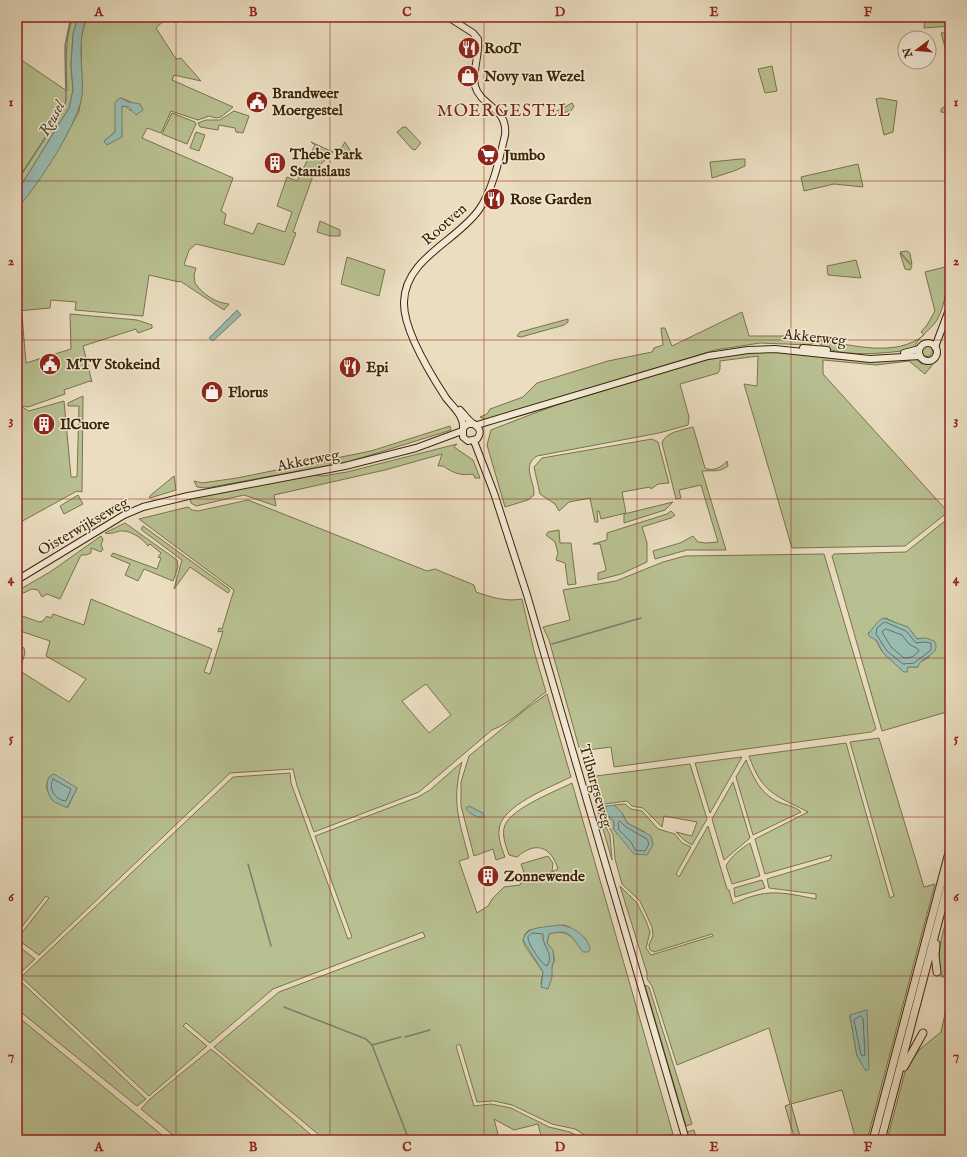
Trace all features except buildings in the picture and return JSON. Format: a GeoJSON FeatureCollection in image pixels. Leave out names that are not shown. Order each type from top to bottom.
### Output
{"type":"FeatureCollection","features":[{"type":"Feature","properties":{"kind":"highway"},"geometry":{"type":"LineString","coordinates":[[873,1140],[950,849]]}},
{"type":"Feature","properties":{"kind":"highway"},"geometry":{"type":"LineString","coordinates":[[881,1140],[950,877]]}},
{"type":"Feature","properties":{"kind":"highway"},"geometry":{"type":"LineString","coordinates":[[936,930],[938,936],[935,955],[937,972]]}},
{"type":"Feature","properties":{"kind":"highway"},"geometry":{"type":"LineString","coordinates":[[893,1096],[896,1094],[907,1058],[923,1033]]}},
{"type":"Feature","properties":{"kind":"street","name":"Rootven"},"geometry":{"type":"LineString","coordinates":[[448,17],[474,33],[478,39],[475,85],[479,93],[500,114],[505,124],[505,135],[501,152],[484,202],[479,211],[458,232],[426,257],[410,278],[404,298],[404,318],[408,331],[449,401]]}},
{"type":"Feature","properties":{"kind":"street"},"geometry":{"type":"LineString","coordinates":[[932,345],[941,329],[950,307]]}},
{"type":"Feature","properties":{"kind":"street"},"geometry":{"type":"LineString","coordinates":[[922,345],[932,345],[936,353],[932,359],[924,360],[920,353],[922,345]]}},
{"type":"Feature","properties":{"kind":"street","name":"Akkerweg"},"geometry":{"type":"LineString","coordinates":[[475,424],[513,415],[708,356],[762,350],[816,351],[870,355],[910,352],[920,353]]}},
{"type":"Feature","properties":{"kind":"street"},"geometry":{"type":"LineString","coordinates":[[449,401],[475,424],[480,432],[479,436],[474,440],[468,441],[463,432],[462,418],[449,401]]}},
{"type":"Feature","properties":{"kind":"street","name":"Akkerweg"},"geometry":{"type":"LineString","coordinates":[[480,432],[491,424],[513,415]]}},
{"type":"Feature","properties":{"kind":"street"},"geometry":{"type":"LineString","coordinates":[[463,432],[468,424],[475,424]]}},
{"type":"Feature","properties":{"kind":"street","name":"Akkerweg"},"geometry":{"type":"LineString","coordinates":[[188,496],[345,466],[432,444],[463,432]]}},
{"type":"Feature","properties":{"kind":"street","name":"Tilburgseweg"},"geometry":{"type":"LineString","coordinates":[[474,440],[494,493],[527,595],[686,1140]]}},
{"type":"Feature","properties":{"kind":"street","name":"Oisterwijkseweg"},"geometry":{"type":"LineString","coordinates":[[17,580],[124,515],[159,502],[188,496]]}},
{"type":"Feature","properties":{"kind":"green space"},"geometry":{"type":"Polygon","coordinates":[[[73,17],[78,17],[73,35],[71,65],[73,90],[69,108],[17,192],[17,57],[67,91],[67,45],[73,17]]]}},
{"type":"Feature","properties":{"kind":"green space"},"geometry":{"type":"Polygon","coordinates":[[[87,17],[168,17],[156,28],[176,59],[181,58],[201,81],[174,75],[172,80],[233,107],[221,117],[216,118],[209,116],[198,120],[171,111],[161,133],[147,128],[142,138],[233,178],[221,211],[226,214],[224,224],[253,234],[258,223],[285,232],[292,212],[277,206],[287,177],[297,181],[315,145],[311,142],[333,152],[315,170],[293,232],[296,233],[284,265],[196,244],[189,250],[184,265],[196,268],[194,275],[195,283],[201,291],[214,300],[229,304],[224,310],[180,281],[149,275],[143,316],[75,310],[76,302],[51,300],[50,308],[17,311],[17,208],[32,188],[67,134],[79,111],[82,93],[81,37],[87,17]],[[121,98],[115,132],[104,141],[122,137],[120,109],[124,105],[131,111],[131,102],[121,98]]]}},
{"type":"Feature","properties":{"kind":"green space"},"geometry":{"type":"Polygon","coordinates":[[[925,17],[950,17],[950,26],[924,28],[925,17]]]}},
{"type":"Feature","properties":{"kind":"green space"},"geometry":{"type":"Polygon","coordinates":[[[950,32],[950,55],[947,54],[941,33],[950,32]]]}},
{"type":"Feature","properties":{"kind":"green space"},"geometry":{"type":"Polygon","coordinates":[[[772,66],[777,91],[765,93],[758,69],[772,66]]]}},
{"type":"Feature","properties":{"kind":"green space"},"geometry":{"type":"Polygon","coordinates":[[[880,98],[897,101],[893,132],[884,135],[876,99],[880,98]]]}},
{"type":"Feature","properties":{"kind":"green space"},"geometry":{"type":"Polygon","coordinates":[[[950,102],[950,113],[941,112],[941,109],[950,102]]]}},
{"type":"Feature","properties":{"kind":"green space"},"geometry":{"type":"Polygon","coordinates":[[[572,103],[574,106],[571,111],[547,116],[572,103]]]}},
{"type":"Feature","properties":{"kind":"green space"},"geometry":{"type":"Polygon","coordinates":[[[234,111],[249,116],[243,133],[236,132],[235,128],[219,125],[218,130],[200,127],[198,123],[206,120],[220,120],[234,111]]]}},
{"type":"Feature","properties":{"kind":"green space"},"geometry":{"type":"Polygon","coordinates":[[[172,113],[195,122],[196,124],[187,144],[162,134],[172,113]]]}},
{"type":"Feature","properties":{"kind":"green space"},"geometry":{"type":"Polygon","coordinates":[[[403,127],[406,127],[421,143],[415,150],[412,149],[397,132],[403,127]]]}},
{"type":"Feature","properties":{"kind":"green space"},"geometry":{"type":"Polygon","coordinates":[[[196,132],[205,135],[199,151],[190,148],[196,132]]]}},
{"type":"Feature","properties":{"kind":"green space"},"geometry":{"type":"Polygon","coordinates":[[[345,142],[354,157],[353,158],[339,152],[345,142]]]}},
{"type":"Feature","properties":{"kind":"green space"},"geometry":{"type":"Polygon","coordinates":[[[745,159],[745,166],[712,178],[710,162],[745,159]]]}},
{"type":"Feature","properties":{"kind":"green space"},"geometry":{"type":"Polygon","coordinates":[[[858,164],[863,187],[834,184],[804,191],[801,177],[858,164]]]}},
{"type":"Feature","properties":{"kind":"green space"},"geometry":{"type":"Polygon","coordinates":[[[320,221],[340,230],[340,236],[330,236],[317,232],[320,221]]]}},
{"type":"Feature","properties":{"kind":"green space"},"geometry":{"type":"Polygon","coordinates":[[[907,251],[910,253],[912,265],[900,252],[907,251]]]}},
{"type":"Feature","properties":{"kind":"green space"},"geometry":{"type":"Polygon","coordinates":[[[900,253],[912,267],[910,270],[905,269],[900,253]]]}},
{"type":"Feature","properties":{"kind":"green space"},"geometry":{"type":"Polygon","coordinates":[[[347,257],[385,270],[379,296],[341,284],[347,257]]]}},
{"type":"Feature","properties":{"kind":"green space"},"geometry":{"type":"Polygon","coordinates":[[[856,260],[861,278],[828,275],[827,266],[856,260]]]}},
{"type":"Feature","properties":{"kind":"green space"},"geometry":{"type":"Polygon","coordinates":[[[949,266],[946,294],[940,314],[934,324],[924,335],[921,332],[935,311],[925,272],[949,266]]]}},
{"type":"Feature","properties":{"kind":"green space"},"geometry":{"type":"Polygon","coordinates":[[[742,312],[749,336],[783,336],[813,340],[814,343],[809,345],[760,343],[715,350],[533,405],[485,422],[483,418],[480,417],[487,414],[490,409],[523,397],[537,383],[608,361],[652,352],[654,348],[663,345],[661,328],[665,328],[672,346],[742,312]]]}},
{"type":"Feature","properties":{"kind":"green space"},"geometry":{"type":"Polygon","coordinates":[[[70,314],[137,320],[152,325],[152,328],[138,333],[136,329],[83,346],[92,382],[90,381],[64,390],[65,394],[28,407],[17,407],[17,315],[22,315],[26,363],[71,349],[70,314]]]}},
{"type":"Feature","properties":{"kind":"green space"},"geometry":{"type":"Polygon","coordinates":[[[568,319],[568,322],[564,325],[521,337],[517,336],[520,332],[568,319]]]}},
{"type":"Feature","properties":{"kind":"green space"},"geometry":{"type":"Polygon","coordinates":[[[922,336],[915,345],[914,349],[893,352],[865,354],[838,352],[828,349],[820,344],[820,340],[860,347],[887,348],[913,342],[922,336]]]}},
{"type":"Feature","properties":{"kind":"green space"},"geometry":{"type":"Polygon","coordinates":[[[927,345],[931,347],[933,351],[931,355],[927,357],[923,355],[921,351],[923,347],[927,345]]]}},
{"type":"Feature","properties":{"kind":"green space"},"geometry":{"type":"Polygon","coordinates":[[[753,351],[916,359],[922,364],[933,364],[925,374],[909,361],[876,365],[823,360],[823,374],[948,512],[905,546],[792,548],[744,384],[757,386],[758,356],[720,361],[720,369],[718,373],[680,384],[689,417],[688,425],[659,433],[537,456],[532,460],[529,469],[534,495],[528,500],[505,507],[487,445],[491,430],[587,394],[653,373],[720,357],[753,351]]]}},
{"type":"Feature","properties":{"kind":"green space"},"geometry":{"type":"Polygon","coordinates":[[[83,396],[82,492],[77,491],[17,524],[17,408],[22,407],[29,411],[64,401],[71,477],[77,477],[79,406],[68,406],[68,403],[83,396]]]}},
{"type":"Feature","properties":{"kind":"green space"},"geometry":{"type":"Polygon","coordinates":[[[450,426],[451,430],[348,462],[206,488],[197,487],[194,481],[202,483],[237,478],[371,451],[450,426]]]}},
{"type":"Feature","properties":{"kind":"green space"},"geometry":{"type":"Polygon","coordinates":[[[693,427],[705,468],[717,468],[727,461],[728,466],[722,470],[702,471],[726,550],[687,550],[655,559],[653,551],[680,543],[693,536],[698,542],[718,542],[701,485],[679,490],[681,498],[676,499],[662,443],[670,434],[693,427]]]}},
{"type":"Feature","properties":{"kind":"green space"},"geometry":{"type":"Polygon","coordinates":[[[652,439],[658,442],[669,483],[658,484],[651,489],[650,487],[622,492],[626,513],[601,519],[599,511],[597,511],[598,522],[595,522],[590,498],[569,502],[559,511],[555,504],[540,494],[534,467],[542,458],[652,439]]]}},
{"type":"Feature","properties":{"kind":"green space"},"geometry":{"type":"Polygon","coordinates":[[[457,444],[454,447],[473,460],[480,478],[475,478],[473,474],[465,475],[443,466],[438,466],[442,454],[385,470],[274,495],[276,506],[244,495],[196,506],[191,503],[190,499],[247,486],[309,475],[322,476],[347,472],[457,444]]]}},
{"type":"Feature","properties":{"kind":"green space"},"geometry":{"type":"Polygon","coordinates":[[[174,476],[176,490],[150,498],[149,497],[152,494],[174,476]]]}},
{"type":"Feature","properties":{"kind":"green space"},"geometry":{"type":"Polygon","coordinates":[[[78,495],[83,504],[64,514],[60,506],[78,495]]]}},
{"type":"Feature","properties":{"kind":"green space"},"geometry":{"type":"Polygon","coordinates":[[[248,500],[427,571],[435,569],[474,585],[476,592],[504,599],[522,599],[534,651],[546,692],[514,718],[492,730],[419,792],[314,832],[297,786],[293,769],[230,773],[39,955],[17,939],[49,898],[46,896],[17,933],[17,669],[69,702],[86,679],[46,656],[50,641],[17,630],[17,614],[39,622],[43,621],[47,616],[51,618],[53,614],[84,625],[91,599],[212,649],[204,672],[210,674],[223,631],[218,632],[219,628],[222,629],[234,590],[139,519],[188,507],[192,510],[198,511],[248,500]],[[426,684],[402,701],[429,733],[451,715],[426,684]],[[50,776],[47,782],[47,787],[50,796],[68,807],[77,788],[50,776]]]}},
{"type":"Feature","properties":{"kind":"green space"},"geometry":{"type":"Polygon","coordinates":[[[673,502],[665,510],[624,523],[624,514],[673,502]]]}},
{"type":"Feature","properties":{"kind":"green space"},"geometry":{"type":"Polygon","coordinates":[[[671,511],[675,515],[671,518],[642,527],[647,543],[647,562],[621,574],[598,580],[598,573],[605,571],[606,569],[600,544],[593,544],[607,540],[607,533],[667,514],[671,511]]]}},
{"type":"Feature","properties":{"kind":"green space"},"geometry":{"type":"Polygon","coordinates":[[[950,517],[950,711],[882,731],[832,556],[834,554],[906,552],[950,517]],[[886,618],[868,633],[876,640],[881,650],[904,672],[908,667],[918,667],[919,663],[929,657],[923,638],[917,639],[910,630],[886,618]]]}},
{"type":"Feature","properties":{"kind":"green space"},"geometry":{"type":"Polygon","coordinates":[[[125,523],[177,560],[178,567],[173,581],[144,569],[138,581],[125,575],[130,564],[111,556],[113,553],[157,569],[161,558],[158,557],[161,553],[150,544],[148,546],[141,538],[134,534],[122,531],[105,533],[125,523]]]}},
{"type":"Feature","properties":{"kind":"green space"},"geometry":{"type":"Polygon","coordinates":[[[143,526],[228,588],[230,590],[228,593],[190,567],[174,589],[182,560],[143,531],[141,529],[143,526]]]}},
{"type":"Feature","properties":{"kind":"green space"},"geometry":{"type":"Polygon","coordinates":[[[559,530],[560,543],[571,543],[576,584],[568,585],[565,563],[556,560],[558,553],[555,542],[546,535],[548,532],[559,530]]]}},
{"type":"Feature","properties":{"kind":"green space"},"geometry":{"type":"Polygon","coordinates":[[[101,536],[103,539],[101,545],[103,549],[101,552],[91,548],[91,553],[81,555],[60,599],[47,594],[42,597],[38,590],[32,589],[17,596],[17,591],[50,572],[101,536]]]}},
{"type":"Feature","properties":{"kind":"green space"},"geometry":{"type":"Polygon","coordinates":[[[824,554],[876,729],[871,732],[614,767],[611,747],[580,751],[549,640],[543,627],[570,620],[563,590],[616,581],[663,562],[685,556],[824,554]]]}},
{"type":"Feature","properties":{"kind":"green space"},"geometry":{"type":"Polygon","coordinates":[[[21,646],[24,648],[25,653],[21,666],[17,664],[17,647],[21,646]]]}},
{"type":"Feature","properties":{"kind":"green space"},"geometry":{"type":"Polygon","coordinates":[[[547,694],[571,777],[528,798],[508,813],[502,821],[499,830],[505,857],[496,860],[493,849],[474,856],[461,806],[461,782],[469,756],[526,709],[547,694]]]}},
{"type":"Feature","properties":{"kind":"green space"},"geometry":{"type":"Polygon","coordinates":[[[879,738],[924,887],[935,884],[867,1140],[856,1140],[842,1090],[791,1104],[801,1140],[795,1140],[785,1106],[790,1104],[769,1028],[677,1065],[652,986],[647,979],[647,973],[620,886],[637,903],[646,921],[650,932],[646,948],[651,955],[713,936],[712,934],[654,952],[650,950],[649,945],[653,936],[652,927],[640,901],[622,884],[615,859],[613,835],[603,815],[603,808],[606,806],[606,813],[614,822],[614,830],[628,845],[645,832],[627,823],[622,813],[614,805],[625,804],[631,809],[642,811],[658,829],[675,834],[682,843],[691,847],[676,874],[679,877],[708,826],[733,904],[755,895],[774,893],[783,893],[816,899],[816,894],[769,888],[767,879],[830,860],[832,855],[765,874],[755,839],[808,812],[771,792],[759,778],[749,756],[846,743],[890,898],[894,896],[850,742],[879,738]],[[850,1016],[857,1056],[861,1062],[850,1016]]]}},
{"type":"Feature","properties":{"kind":"green space"},"geometry":{"type":"Polygon","coordinates":[[[742,757],[710,813],[695,763],[742,757]]]}},
{"type":"Feature","properties":{"kind":"green space"},"geometry":{"type":"Polygon","coordinates":[[[746,760],[755,780],[768,796],[781,803],[794,807],[801,812],[753,835],[736,777],[746,760]]]}},
{"type":"Feature","properties":{"kind":"green space"},"geometry":{"type":"Polygon","coordinates":[[[462,762],[457,789],[457,800],[459,821],[469,858],[459,861],[477,913],[488,906],[492,899],[504,887],[520,885],[522,881],[540,877],[558,869],[551,855],[542,848],[530,849],[517,857],[509,855],[504,840],[504,829],[509,819],[516,812],[546,795],[572,783],[673,1134],[646,1140],[593,1140],[575,1129],[552,1124],[512,1105],[494,1101],[477,1102],[460,1044],[456,1046],[474,1106],[491,1104],[511,1108],[549,1127],[570,1132],[586,1140],[542,1140],[538,1124],[514,1130],[494,1119],[498,1134],[480,1140],[325,1140],[214,1047],[279,992],[425,937],[423,932],[273,989],[210,1043],[186,1023],[183,1026],[207,1046],[149,1096],[21,977],[233,777],[290,773],[291,783],[348,939],[352,937],[315,836],[418,797],[430,790],[462,762]],[[564,925],[529,930],[525,934],[523,940],[525,946],[543,972],[541,984],[551,978],[552,966],[554,962],[553,953],[547,943],[549,934],[559,932],[568,934],[581,949],[576,934],[572,928],[564,925]]]}},
{"type":"Feature","properties":{"kind":"green space"},"geometry":{"type":"Polygon","coordinates":[[[690,764],[707,819],[692,845],[676,832],[692,836],[697,822],[664,816],[662,827],[643,808],[632,806],[627,801],[605,804],[600,806],[600,816],[610,835],[612,860],[588,777],[690,764]]]}},
{"type":"Feature","properties":{"kind":"green space"},"geometry":{"type":"Polygon","coordinates":[[[733,782],[750,838],[724,860],[712,819],[733,782]]]}},
{"type":"Feature","properties":{"kind":"green space"},"geometry":{"type":"Polygon","coordinates":[[[750,843],[760,876],[732,884],[726,866],[733,856],[750,843]]]}},
{"type":"Feature","properties":{"kind":"green space"},"geometry":{"type":"Polygon","coordinates":[[[548,856],[553,863],[552,872],[526,879],[521,864],[548,856]]]}},
{"type":"Feature","properties":{"kind":"green space"},"geometry":{"type":"Polygon","coordinates":[[[762,880],[765,888],[735,897],[734,888],[762,880]]]}},
{"type":"Feature","properties":{"kind":"green space"},"geometry":{"type":"Polygon","coordinates":[[[950,907],[950,992],[948,977],[942,977],[939,951],[950,907]]]}},
{"type":"Feature","properties":{"kind":"green space"},"geometry":{"type":"Polygon","coordinates":[[[17,945],[35,959],[17,976],[17,945]]]}},
{"type":"Feature","properties":{"kind":"green space"},"geometry":{"type":"Polygon","coordinates":[[[17,978],[146,1099],[137,1106],[17,1009],[17,978]]]}},
{"type":"Feature","properties":{"kind":"green space"},"geometry":{"type":"Polygon","coordinates":[[[645,985],[649,987],[692,1124],[686,1126],[645,985]]]}},
{"type":"Feature","properties":{"kind":"green space"},"geometry":{"type":"Polygon","coordinates":[[[950,992],[950,1140],[887,1140],[906,1068],[920,1049],[941,1032],[950,992]]]}},
{"type":"Feature","properties":{"kind":"green space"},"geometry":{"type":"Polygon","coordinates":[[[17,1016],[168,1140],[24,1140],[17,1133],[17,1016]]]}},
{"type":"Feature","properties":{"kind":"green space"},"geometry":{"type":"Polygon","coordinates":[[[211,1049],[317,1140],[179,1140],[141,1109],[150,1099],[211,1049]]]}},
{"type":"Feature","properties":{"kind":"green space"},"geometry":{"type":"Polygon","coordinates":[[[694,1130],[697,1140],[690,1140],[687,1132],[694,1130]]]}},
{"type":"Feature","properties":{"kind":"green space"},"geometry":{"type":"Polygon","coordinates":[[[682,1134],[683,1140],[658,1140],[682,1134]]]}},
{"type":"Feature","properties":{"kind":"water"},"geometry":{"type":"Polygon","coordinates":[[[78,17],[87,17],[81,46],[82,95],[79,107],[74,121],[56,154],[35,186],[17,208],[17,192],[69,108],[73,90],[71,65],[73,34],[78,17]]]}},
{"type":"Feature","properties":{"kind":"water"},"geometry":{"type":"Polygon","coordinates":[[[121,98],[128,102],[140,104],[143,110],[136,115],[129,107],[122,106],[122,137],[107,145],[104,141],[115,132],[115,103],[121,98]]]}},
{"type":"Feature","properties":{"kind":"water"},"geometry":{"type":"Polygon","coordinates":[[[237,310],[241,315],[213,341],[209,338],[237,310]]]}},
{"type":"Feature","properties":{"kind":"water"},"geometry":{"type":"Polygon","coordinates":[[[883,618],[908,627],[917,639],[926,638],[934,641],[936,649],[920,663],[918,667],[908,667],[907,672],[904,672],[884,654],[876,640],[868,634],[883,618]]]}},
{"type":"Feature","properties":{"kind":"water"},"geometry":{"type":"Polygon","coordinates":[[[54,774],[77,788],[67,808],[52,800],[48,793],[47,781],[54,774]]]}},
{"type":"Feature","properties":{"kind":"water"},"geometry":{"type":"Polygon","coordinates":[[[614,805],[622,813],[627,823],[651,836],[653,845],[647,855],[634,854],[614,830],[614,822],[606,813],[606,806],[614,805]]]}},
{"type":"Feature","properties":{"kind":"water"},"geometry":{"type":"Polygon","coordinates":[[[469,806],[483,813],[484,817],[471,814],[466,808],[469,806]]]}},
{"type":"Feature","properties":{"kind":"water"},"geometry":{"type":"Polygon","coordinates":[[[558,925],[574,929],[578,932],[586,940],[590,950],[588,952],[583,952],[573,938],[566,933],[556,932],[549,934],[547,943],[553,950],[554,961],[552,967],[552,977],[548,989],[541,987],[543,972],[523,940],[525,935],[532,929],[558,925]]]}},
{"type":"Feature","properties":{"kind":"water"},"geometry":{"type":"Polygon","coordinates":[[[867,1010],[869,1069],[866,1071],[857,1056],[850,1015],[867,1010]]]}},
{"type":"Feature","properties":{"kind":"waterway","name":"Reusel"},"geometry":{"type":"LineString","coordinates":[[17,181],[60,115],[66,101],[65,46],[71,17]]}},
{"type":"Feature","properties":{"kind":"waterway"},"geometry":{"type":"LineString","coordinates":[[552,644],[641,618]]}},
{"type":"Feature","properties":{"kind":"waterway"},"geometry":{"type":"LineString","coordinates":[[248,864],[271,946]]}},
{"type":"Feature","properties":{"kind":"waterway"},"geometry":{"type":"LineString","coordinates":[[284,1007],[366,1039],[372,1045],[409,1140]]}},
{"type":"Feature","properties":{"kind":"waterway"},"geometry":{"type":"LineString","coordinates":[[405,1037],[430,1030]]}},
{"type":"Feature","properties":{"kind":"waterway"},"geometry":{"type":"LineString","coordinates":[[372,1045],[401,1037]]}},
{"type":"Feature","properties":{"kind":"place","name":"RooT"},"geometry":{"type":"Point","coordinates":[469,48]}},
{"type":"Feature","properties":{"kind":"place","name":"Novy van Wezel"},"geometry":{"type":"Point","coordinates":[468,76]}},
{"type":"Feature","properties":{"kind":"place","name":"Brandweer Moergestel"},"geometry":{"type":"Point","coordinates":[257,102]}},
{"type":"Feature","properties":{"kind":"place","name":"Jumbo"},"geometry":{"type":"Point","coordinates":[488,155]}},
{"type":"Feature","properties":{"kind":"place","name":"Thebe Park Stanislaus"},"geometry":{"type":"Point","coordinates":[275,163]}},
{"type":"Feature","properties":{"kind":"place","name":"Rose Garden"},"geometry":{"type":"Point","coordinates":[494,199]}},
{"type":"Feature","properties":{"kind":"place","name":"MTV Stokeind"},"geometry":{"type":"Point","coordinates":[50,364]}},
{"type":"Feature","properties":{"kind":"place","name":"Epi"},"geometry":{"type":"Point","coordinates":[350,367]}},
{"type":"Feature","properties":{"kind":"place","name":"Florus"},"geometry":{"type":"Point","coordinates":[212,392]}},
{"type":"Feature","properties":{"kind":"place","name":"IlCuore"},"geometry":{"type":"Point","coordinates":[44,424]}},
{"type":"Feature","properties":{"kind":"place","name":"Zonnewende"},"geometry":{"type":"Point","coordinates":[488,876]}},
{"type":"Feature","properties":{"kind":"district","name":"MOERGESTEL"},"geometry":{"type":"Point","coordinates":[504,110]}}]}
